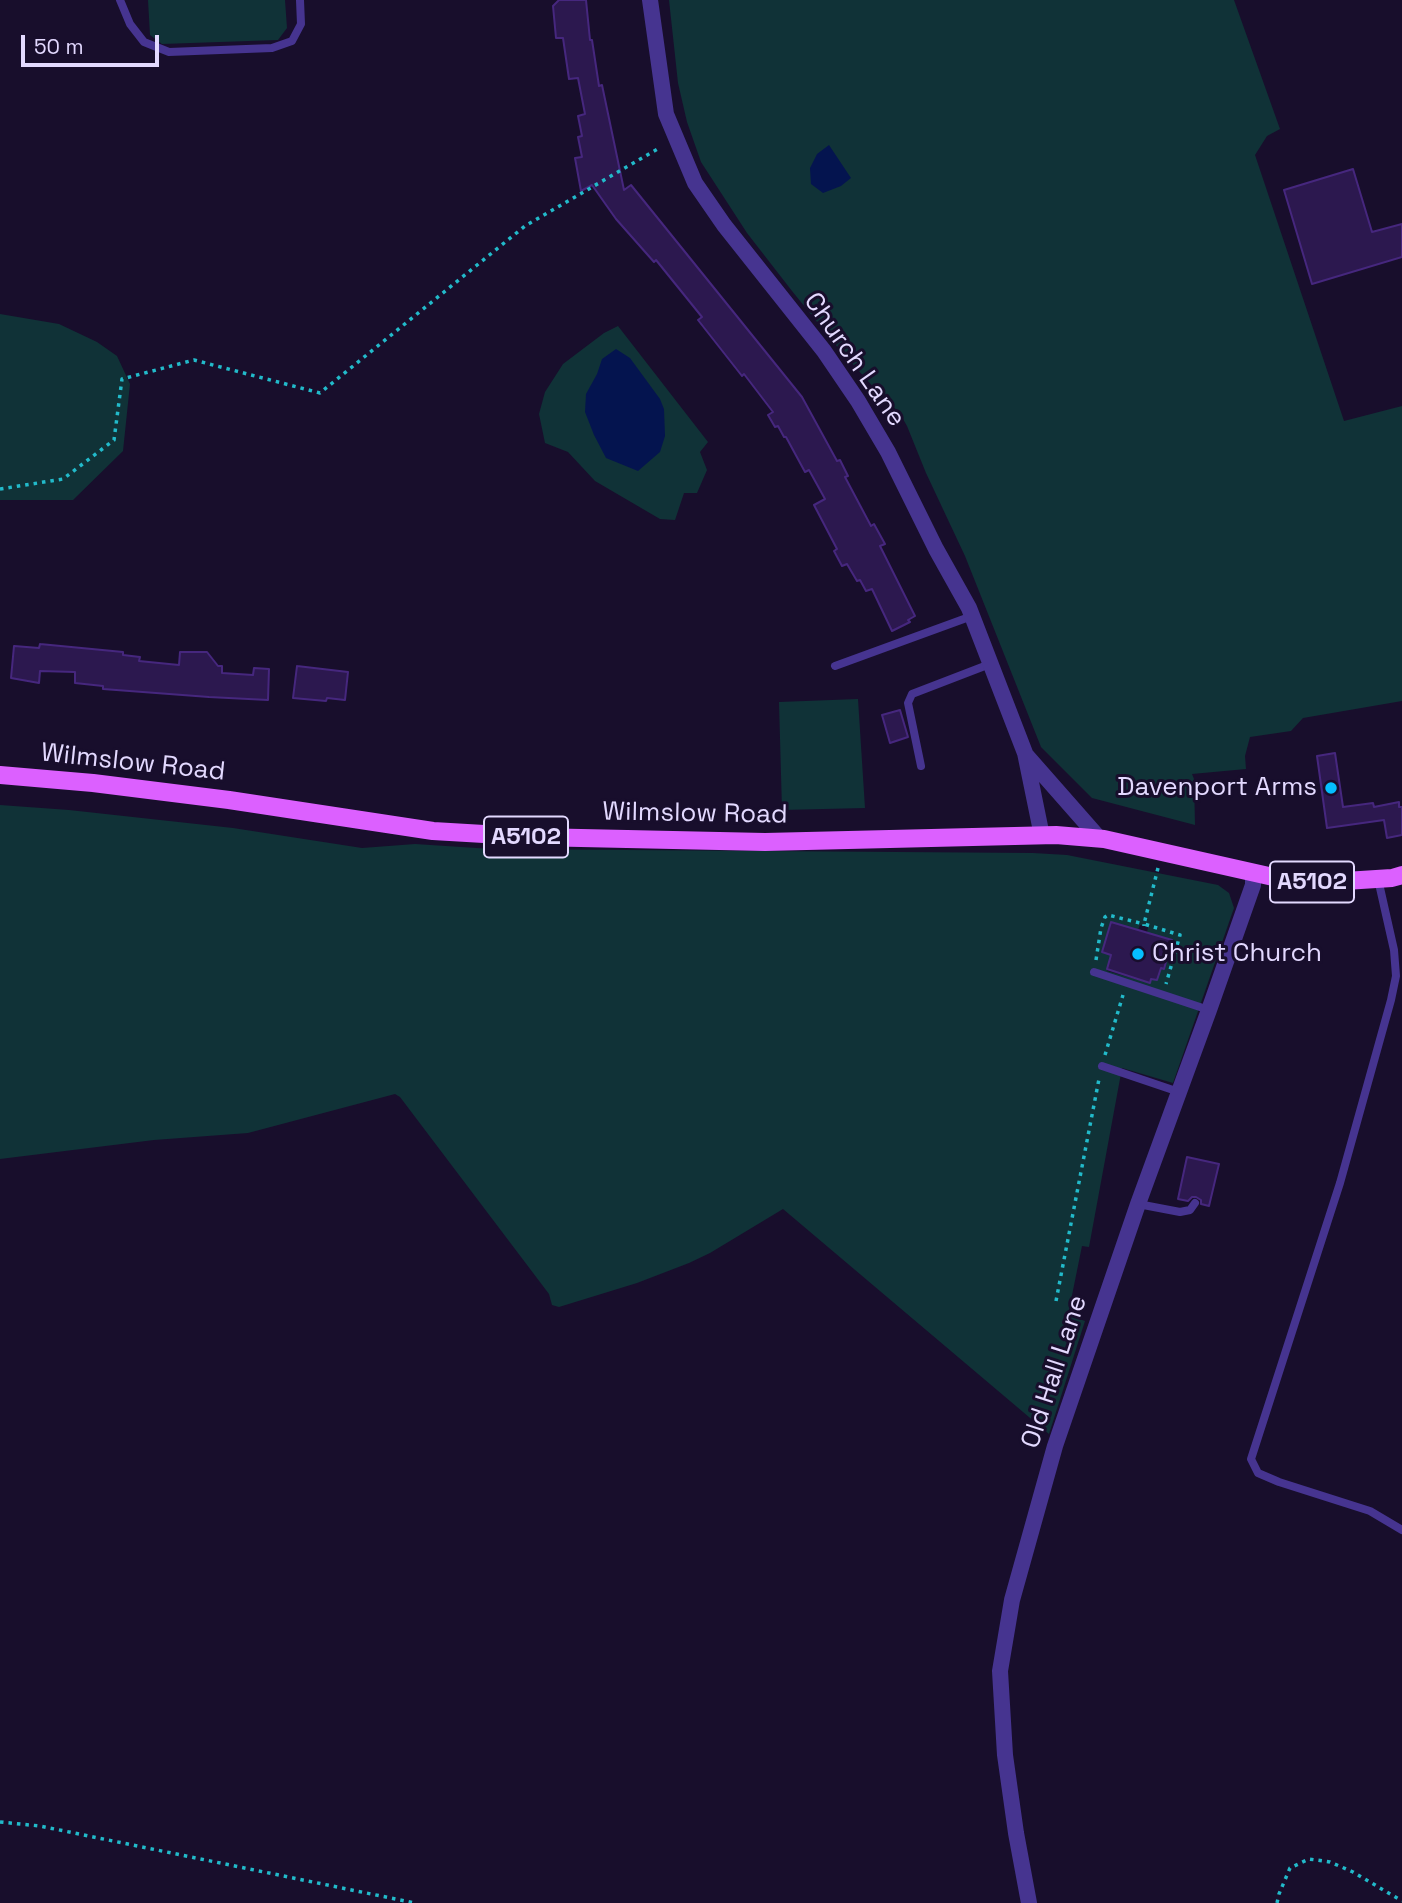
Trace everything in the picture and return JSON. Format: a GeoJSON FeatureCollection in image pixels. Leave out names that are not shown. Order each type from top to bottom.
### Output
{"type":"FeatureCollection","features":[{"type":"Feature","properties":{"kind":"main road","name":"Wilmslow Road"},"geometry":{"type":"LineString","coordinates":[[0,775],[93,783],[217,799],[433,831],[536,837],[765,842],[1049,835]]}},
{"type":"Feature","properties":{"kind":"main road","name":"A5102"},"geometry":{"type":"LineString","coordinates":[[1049,835],[1099,838],[1252,873],[1301,881],[1329,882],[1402,875]]}},
{"type":"Feature","properties":{"kind":"street","name":"Church Lane"},"geometry":{"type":"LineString","coordinates":[[650,0],[666,114],[695,183],[724,225],[824,351],[888,452],[972,616],[1025,753],[1049,835]]}},
{"type":"Feature","properties":{"kind":"street","name":"Church Lane"},"geometry":{"type":"LineString","coordinates":[[1025,753],[1099,838]]}},
{"type":"Feature","properties":{"kind":"street","name":"Old Hall Lane"},"geometry":{"type":"LineString","coordinates":[[1029,1903],[1005,1755],[1000,1671],[1012,1600],[1050,1465],[1138,1204],[1253,885],[1252,873]]}},
{"type":"Feature","properties":{"kind":"lane"},"geometry":{"type":"LineString","coordinates":[[120,0],[130,24],[144,42],[169,52],[272,48],[292,41],[301,24],[300,0]]}},
{"type":"Feature","properties":{"kind":"lane"},"geometry":{"type":"LineString","coordinates":[[835,666],[972,616]]}},
{"type":"Feature","properties":{"kind":"lane"},"geometry":{"type":"LineString","coordinates":[[921,766],[908,703],[912,694],[990,664]]}},
{"type":"Feature","properties":{"kind":"lane"},"geometry":{"type":"LineString","coordinates":[[1378,879],[1394,950],[1396,976],[1391,1000],[1340,1183],[1251,1459],[1258,1473],[1370,1511],[1402,1530]]}},
{"type":"Feature","properties":{"kind":"lane"},"geometry":{"type":"LineString","coordinates":[[1094,972],[1209,1010]]}},
{"type":"Feature","properties":{"kind":"lane"},"geometry":{"type":"LineString","coordinates":[[1102,1066],[1179,1092]]}},
{"type":"Feature","properties":{"kind":"lane"},"geometry":{"type":"LineString","coordinates":[[1138,1204],[1181,1212],[1190,1210],[1195,1203]]}},
{"type":"Feature","properties":{"kind":"path"},"geometry":{"type":"LineString","coordinates":[[0,489],[63,479],[114,440],[122,379],[194,360],[320,393],[525,226],[675,139]]}},
{"type":"Feature","properties":{"kind":"path"},"geometry":{"type":"LineString","coordinates":[[1144,925],[1162,852]]}},
{"type":"Feature","properties":{"kind":"path"},"geometry":{"type":"LineString","coordinates":[[1094,972],[1101,928],[1108,915],[1180,935],[1163,995]]}},
{"type":"Feature","properties":{"kind":"path"},"geometry":{"type":"LineString","coordinates":[[1056,1301],[1102,1066],[1126,983]]}},
{"type":"Feature","properties":{"kind":"path"},"geometry":{"type":"LineString","coordinates":[[0,1822],[40,1826],[415,1903]]}},
{"type":"Feature","properties":{"kind":"path"},"geometry":{"type":"LineString","coordinates":[[1277,1903],[1290,1868],[1309,1859],[1330,1862],[1353,1872],[1402,1901]]}},
{"type":"Feature","properties":{"kind":"green space"},"geometry":{"type":"Polygon","coordinates":[[[148,0],[285,0],[287,28],[278,40],[162,44],[150,35],[148,0]]]}},
{"type":"Feature","properties":{"kind":"green space"},"geometry":{"type":"Polygon","coordinates":[[[669,0],[1234,0],[1280,129],[1267,136],[1255,155],[1344,421],[1402,406],[1402,701],[1303,718],[1291,731],[1250,737],[1245,756],[1246,769],[1192,774],[1195,825],[1092,798],[1041,747],[965,556],[899,412],[839,349],[792,291],[747,233],[701,162],[687,122],[678,83],[669,0]]]}},
{"type":"Feature","properties":{"kind":"green space"},"geometry":{"type":"Polygon","coordinates":[[[0,314],[59,324],[97,342],[117,356],[130,384],[123,451],[73,500],[0,500],[0,314]]]}},
{"type":"Feature","properties":{"kind":"green space"},"geometry":{"type":"Polygon","coordinates":[[[618,326],[708,442],[700,452],[707,470],[697,493],[684,493],[675,520],[660,519],[595,481],[568,452],[545,443],[539,414],[545,392],[563,364],[604,333],[618,326]]]}},
{"type":"Feature","properties":{"kind":"green space"},"geometry":{"type":"Polygon","coordinates":[[[858,699],[865,808],[782,810],[779,702],[858,699]]]}},
{"type":"Feature","properties":{"kind":"green space"},"geometry":{"type":"Polygon","coordinates":[[[0,805],[233,828],[362,848],[415,844],[492,849],[1067,855],[1218,885],[1229,893],[1234,908],[1173,1083],[1122,1068],[1089,1247],[1082,1246],[1068,1315],[1085,1321],[1049,1434],[783,1209],[689,1263],[637,1283],[559,1307],[552,1305],[549,1294],[400,1097],[395,1094],[248,1133],[154,1140],[0,1159],[0,805]],[[1112,922],[1111,955],[1107,971],[1150,983],[1151,979],[1157,980],[1161,968],[1164,969],[1172,940],[1147,933],[1148,927],[1140,925],[1138,930],[1112,922]]]}},
{"type":"Feature","properties":{"kind":"shaded area"},"geometry":{"type":"Polygon","coordinates":[[[829,145],[851,178],[841,186],[823,193],[811,184],[810,168],[817,154],[829,145]]]}},
{"type":"Feature","properties":{"kind":"shaded area"},"geometry":{"type":"Polygon","coordinates":[[[616,349],[630,358],[660,399],[664,409],[665,436],[660,452],[638,471],[606,458],[585,412],[586,394],[602,359],[616,349]]]}},
{"type":"Feature","properties":{"kind":"building"},"geometry":{"type":"Polygon","coordinates":[[[559,0],[586,0],[599,86],[602,85],[624,190],[631,185],[802,397],[837,461],[840,460],[848,476],[845,477],[871,526],[874,524],[885,544],[880,546],[915,616],[908,620],[910,622],[892,631],[872,589],[866,591],[847,564],[842,566],[834,551],[837,549],[814,505],[825,499],[809,470],[805,472],[786,437],[778,426],[775,427],[768,415],[773,412],[698,320],[702,317],[656,260],[654,262],[616,219],[592,185],[581,191],[575,158],[582,157],[578,116],[585,114],[578,78],[569,79],[563,38],[556,38],[553,6],[559,0]]]}},
{"type":"Feature","properties":{"kind":"building"},"geometry":{"type":"Polygon","coordinates":[[[1353,169],[1372,232],[1402,224],[1402,257],[1312,284],[1284,190],[1353,169]]]}},
{"type":"Feature","properties":{"kind":"building"},"geometry":{"type":"Polygon","coordinates":[[[40,644],[123,652],[123,655],[140,657],[139,661],[179,665],[180,652],[207,652],[218,666],[222,666],[222,673],[253,675],[254,668],[269,669],[268,700],[103,689],[103,686],[75,683],[75,672],[40,671],[39,683],[11,678],[14,646],[39,648],[40,644]]]}},
{"type":"Feature","properties":{"kind":"building"},"geometry":{"type":"Polygon","coordinates":[[[297,666],[348,672],[345,700],[293,698],[297,666]]]}},
{"type":"Feature","properties":{"kind":"building"},"geometry":{"type":"Polygon","coordinates":[[[900,710],[908,737],[890,743],[882,715],[900,710]]]}},
{"type":"Feature","properties":{"kind":"building"},"geometry":{"type":"Polygon","coordinates":[[[1335,753],[1343,807],[1373,803],[1374,807],[1399,802],[1399,807],[1402,807],[1402,835],[1387,838],[1384,820],[1327,828],[1317,756],[1335,753]]]}},
{"type":"Feature","properties":{"kind":"building","name":"Christ Church"},"geometry":{"type":"Polygon","coordinates":[[[1111,922],[1172,940],[1164,969],[1161,968],[1157,980],[1151,979],[1150,983],[1107,969],[1111,955],[1102,952],[1111,922]]]}},
{"type":"Feature","properties":{"kind":"building"},"geometry":{"type":"Polygon","coordinates":[[[1187,1157],[1219,1164],[1209,1206],[1201,1204],[1201,1200],[1196,1197],[1188,1201],[1178,1199],[1187,1157]]]}},
{"type":"Feature","properties":{"kind":"place","name":"Davenport Arms"},"geometry":{"type":"Point","coordinates":[1331,788]}},
{"type":"Feature","properties":{"kind":"place","name":"Christ Church"},"geometry":{"type":"Point","coordinates":[1138,954]}}]}
